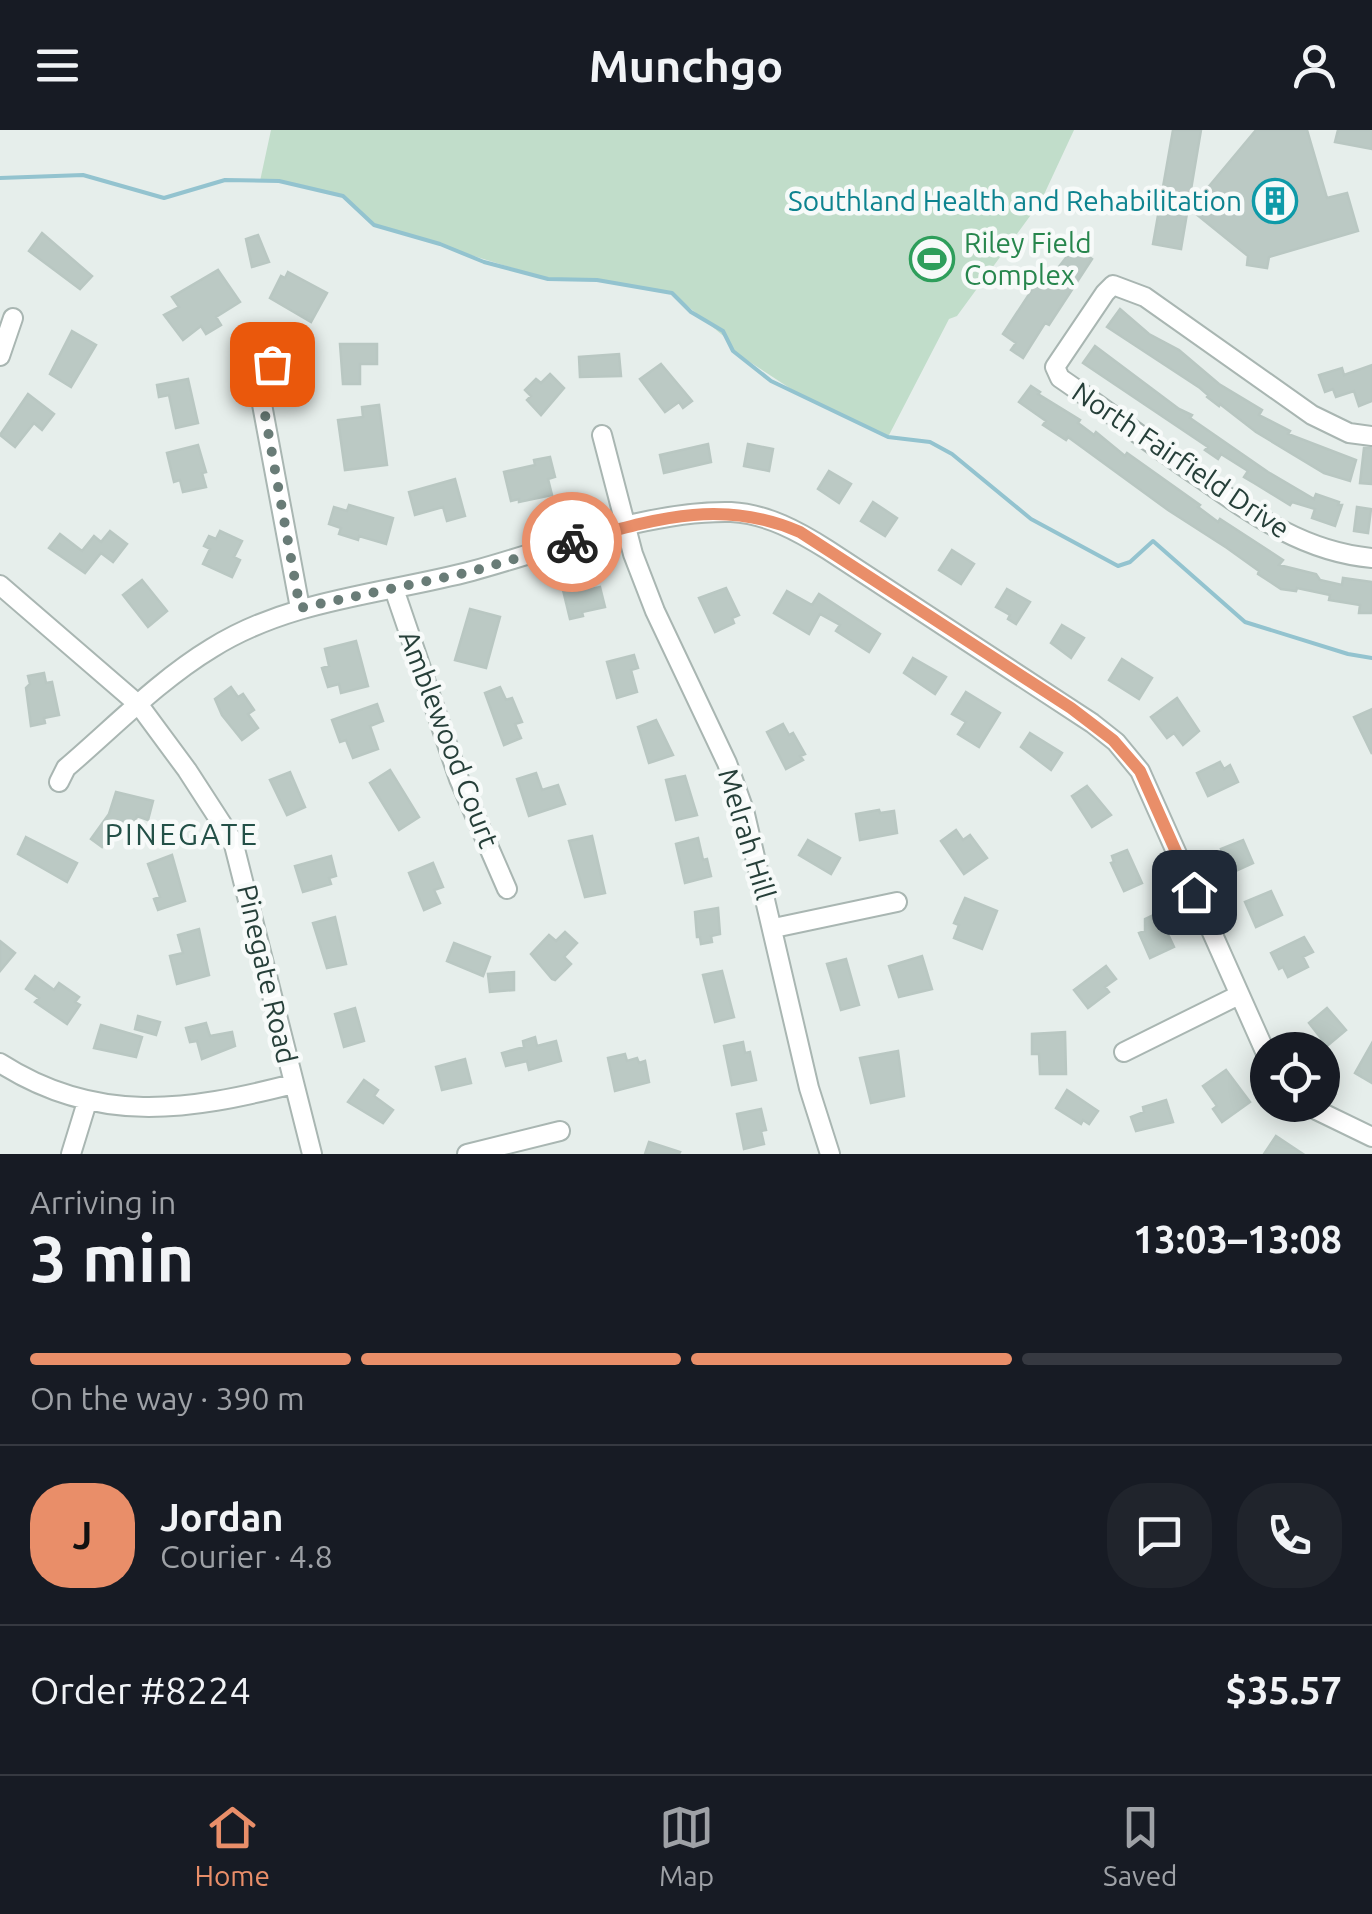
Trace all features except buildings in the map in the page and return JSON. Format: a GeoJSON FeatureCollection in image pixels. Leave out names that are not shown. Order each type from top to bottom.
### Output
{"type":"FeatureCollection","features":[{"type":"Feature","properties":{"kind":"street","name":"North Fairfield Drive"},"geometry":{"type":"LineString","coordinates":[[1372,436],[1327,425],[1129,288],[1113,285],[1055,367],[1060,378],[1136,434],[1286,534],[1320,548],[1372,558]]}},
{"type":"Feature","properties":{"kind":"street"},"geometry":{"type":"LineString","coordinates":[[0,356],[13,318]]}},
{"type":"Feature","properties":{"kind":"street"},"geometry":{"type":"LineString","coordinates":[[272,364],[262,398],[300,608]]}},
{"type":"Feature","properties":{"kind":"street","name":"Melrah Hill"},"geometry":{"type":"LineString","coordinates":[[602,435],[624,528],[655,611],[727,763],[744,810],[804,1068],[830,1154]]}},
{"type":"Feature","properties":{"kind":"street"},"geometry":{"type":"LineString","coordinates":[[58,782],[66,768],[214,646],[300,608],[470,572],[624,528],[700,514],[757,516],[783,524],[814,541],[1092,723],[1130,756],[1256,1032]]}},
{"type":"Feature","properties":{"kind":"street","name":"Pinegate Road"},"geometry":{"type":"LineString","coordinates":[[0,586],[140,706],[233,842],[312,1154]]}},
{"type":"Feature","properties":{"kind":"street","name":"Amblewood Court"},"geometry":{"type":"LineString","coordinates":[[394,589],[458,779],[507,889]]}},
{"type":"Feature","properties":{"kind":"street"},"geometry":{"type":"LineString","coordinates":[[774,928],[897,902]]}},
{"type":"Feature","properties":{"kind":"street"},"geometry":{"type":"LineString","coordinates":[[1124,1052],[1239,995]]}},
{"type":"Feature","properties":{"kind":"street"},"geometry":{"type":"LineString","coordinates":[[0,1062],[34,1082],[87,1102],[159,1109],[224,1102],[293,1084]]}},
{"type":"Feature","properties":{"kind":"street"},"geometry":{"type":"LineString","coordinates":[[71,1154],[87,1102]]}},
{"type":"Feature","properties":{"kind":"street"},"geometry":{"type":"LineString","coordinates":[[1340,1121],[1372,1137]]}},
{"type":"Feature","properties":{"kind":"street"},"geometry":{"type":"LineString","coordinates":[[467,1154],[560,1132]]}},
{"type":"Feature","properties":{"kind":"green space"},"geometry":{"type":"Polygon","coordinates":[[[271,130],[1074,130],[1041,201],[957,316],[949,319],[888,437],[808,400],[733,351],[727,339],[672,293],[597,280],[548,279],[374,225],[343,196],[279,181],[260,181],[271,130]]]}},
{"type":"Feature","properties":{"kind":"waterway"},"geometry":{"type":"LineString","coordinates":[[0,178],[83,175],[164,198],[225,180],[279,181],[343,196],[374,225],[440,244],[484,262],[548,279],[597,280],[672,293],[691,312],[723,331],[733,351],[771,381],[888,437],[930,442],[952,454],[1031,519],[1118,566],[1130,562],[1153,541],[1245,622],[1372,658]]}},
{"type":"Feature","properties":{"kind":"way so far"},"geometry":{"type":"LineString","coordinates":[[272,364],[262,398],[300,608],[470,572],[572,542]]}},
{"type":"Feature","properties":{"kind":"place","name":"Southland Health and Rehabilitation"},"geometry":{"type":"Point","coordinates":[1275,201]}},
{"type":"Feature","properties":{"kind":"place","name":"Riley Field Complex"},"geometry":{"type":"Point","coordinates":[932,259]}},
{"type":"Feature","properties":{"kind":"district","name":"PINEGATE"},"geometry":{"type":"Point","coordinates":[182,835]}},
{"type":"Feature","properties":{"kind":"route"},"geometry":{"type":"LineString","coordinates":[[572,542],[624,528],[728,512],[757,516],[800,532],[1071,708],[1113,740],[1140,771],[1194,892]]}}]}
